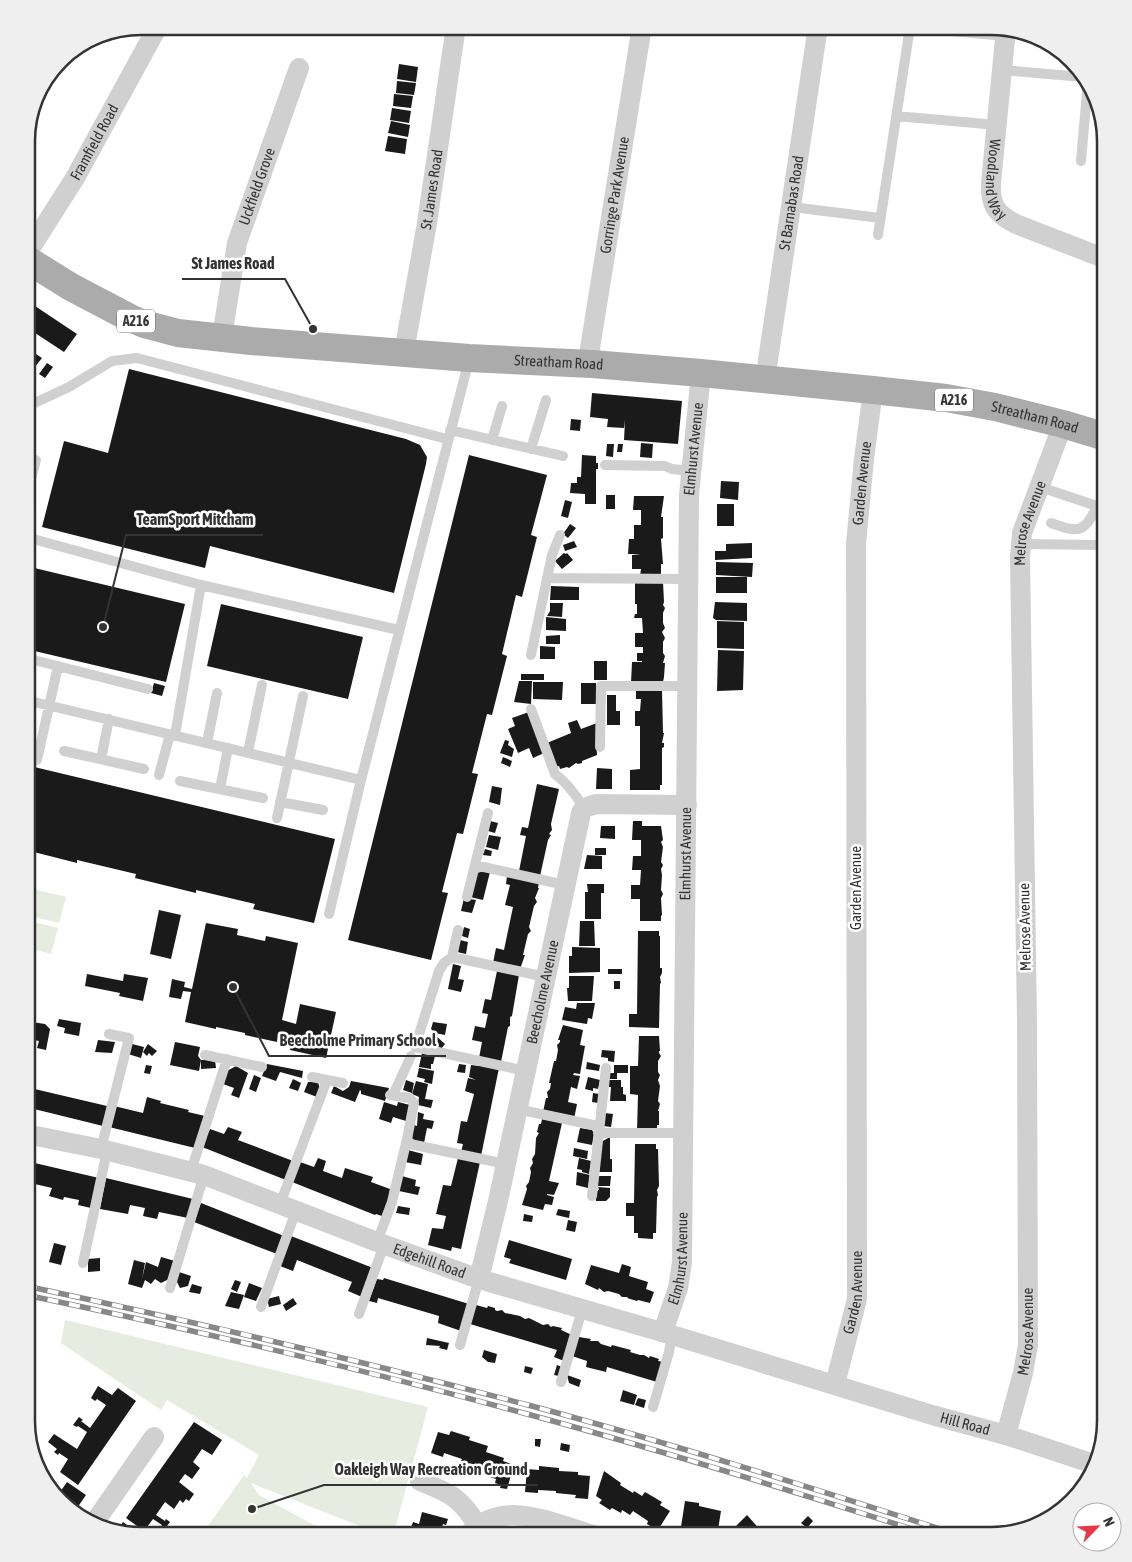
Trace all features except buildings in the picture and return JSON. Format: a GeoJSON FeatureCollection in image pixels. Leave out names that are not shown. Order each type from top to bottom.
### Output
{"type":"FeatureCollection","features":[{"type":"Feature","properties":{"kind":"main road","name":"Streatham Road"},"geometry":{"type":"LineString","coordinates":[[35,263],[71,288],[138,322],[178,333],[469,358],[592,364],[701,373],[946,398],[995,407],[1097,434]]}},
{"type":"Feature","properties":{"kind":"street","name":"Framfield Road"},"geometry":{"type":"LineString","coordinates":[[35,242],[75,178],[153,35]]}},
{"type":"Feature","properties":{"kind":"street","name":"St .James Road"},"geometry":{"type":"LineString","coordinates":[[404,352],[427,223],[455,35]]}},
{"type":"Feature","properties":{"kind":"street","name":"Gorringe Park Avenue"},"geometry":{"type":"LineString","coordinates":[[592,364],[591,342],[641,35]]}},
{"type":"Feature","properties":{"kind":"street","name":"St Barnabas Road"},"geometry":{"type":"LineString","coordinates":[[765,380],[817,35]]}},
{"type":"Feature","properties":{"kind":"street","name":"Woodland Way"},"geometry":{"type":"LineString","coordinates":[[1006,36],[991,196],[992,204],[1005,219],[1097,256]]}},
{"type":"Feature","properties":{"kind":"street","name":"Uckfield Grove"},"geometry":{"type":"LineString","coordinates":[[224,338],[224,324],[237,243],[299,68]]}},
{"type":"Feature","properties":{"kind":"street","name":"Elmhurst Avenue"},"geometry":{"type":"LineString","coordinates":[[668,1334],[682,1262],[689,495],[701,373]]}},
{"type":"Feature","properties":{"kind":"street","name":"Garden Avenue"},"geometry":{"type":"LineString","coordinates":[[835,1384],[857,1298],[856,544],[873,390]]}},
{"type":"Feature","properties":{"kind":"street","name":"Melrose Avenue"},"geometry":{"type":"LineString","coordinates":[[1006,1435],[1023,1373],[1028,1345],[1027,1032],[1020,544],[1063,424]]}},
{"type":"Feature","properties":{"kind":"street"},"geometry":{"type":"LineString","coordinates":[[584,808],[596,804],[687,805]]}},
{"type":"Feature","properties":{"kind":"street","name":"Beecholme Avenue"},"geometry":{"type":"LineString","coordinates":[[479,1279],[506,1164],[578,819],[584,808]]}},
{"type":"Feature","properties":{"kind":"street","name":"Edgehill Road"},"geometry":{"type":"LineString","coordinates":[[35,1136],[104,1150],[198,1173],[381,1244],[479,1279],[835,1384]]}},
{"type":"Feature","properties":{"kind":"street","name":"Hill Road"},"geometry":{"type":"LineString","coordinates":[[835,1384],[932,1415],[1006,1435],[1088,1462]]}},
{"type":"Feature","properties":{"kind":"street"},"geometry":{"type":"LineString","coordinates":[[98,1517],[154,1437]]}},
{"type":"Feature","properties":{"kind":"street"},"geometry":{"type":"LineString","coordinates":[[420,1481],[453,1496],[469,1511],[471,1527]]}},
{"type":"Feature","properties":{"kind":"street"},"geometry":{"type":"LineString","coordinates":[[478,1527],[489,1519],[502,1515],[525,1514],[568,1527]]}},
{"type":"Feature","properties":{"kind":"lane"},"geometry":{"type":"LineString","coordinates":[[878,235],[909,35]]}},
{"type":"Feature","properties":{"kind":"lane"},"geometry":{"type":"LineString","coordinates":[[1002,70],[1074,76]]}},
{"type":"Feature","properties":{"kind":"lane"},"geometry":{"type":"LineString","coordinates":[[1081,161],[1087,96]]}},
{"type":"Feature","properties":{"kind":"lane"},"geometry":{"type":"LineString","coordinates":[[896,116],[997,125]]}},
{"type":"Feature","properties":{"kind":"lane"},"geometry":{"type":"LineString","coordinates":[[792,206],[880,218]]}},
{"type":"Feature","properties":{"kind":"lane"},"geometry":{"type":"LineString","coordinates":[[35,403],[69,387],[112,361],[137,358],[449,434],[492,440],[563,456]]}},
{"type":"Feature","properties":{"kind":"lane"},"geometry":{"type":"LineString","coordinates":[[330,914],[360,780],[469,358]]}},
{"type":"Feature","properties":{"kind":"lane"},"geometry":{"type":"LineString","coordinates":[[531,449],[546,400]]}},
{"type":"Feature","properties":{"kind":"lane"},"geometry":{"type":"LineString","coordinates":[[492,440],[502,406]]}},
{"type":"Feature","properties":{"kind":"lane"},"geometry":{"type":"LineString","coordinates":[[605,465],[665,466],[672,469],[692,471]]}},
{"type":"Feature","properties":{"kind":"lane"},"geometry":{"type":"LineString","coordinates":[[1040,487],[1097,507]]}},
{"type":"Feature","properties":{"kind":"lane"},"geometry":{"type":"LineString","coordinates":[[1051,523],[1073,531],[1087,523],[1097,512]]}},
{"type":"Feature","properties":{"kind":"lane"},"geometry":{"type":"LineString","coordinates":[[531,655],[547,578],[560,536]]}},
{"type":"Feature","properties":{"kind":"lane"},"geometry":{"type":"LineString","coordinates":[[35,539],[201,585],[399,630]]}},
{"type":"Feature","properties":{"kind":"lane"},"geometry":{"type":"LineString","coordinates":[[1020,544],[1097,545]]}},
{"type":"Feature","properties":{"kind":"lane"},"geometry":{"type":"LineString","coordinates":[[547,578],[688,579]]}},
{"type":"Feature","properties":{"kind":"lane"},"geometry":{"type":"LineString","coordinates":[[159,775],[172,734],[201,585]]}},
{"type":"Feature","properties":{"kind":"lane"},"geometry":{"type":"LineString","coordinates":[[35,660],[148,688]]}},
{"type":"Feature","properties":{"kind":"lane"},"geometry":{"type":"LineString","coordinates":[[37,760],[58,666]]}},
{"type":"Feature","properties":{"kind":"lane"},"geometry":{"type":"LineString","coordinates":[[248,752],[262,685]]}},
{"type":"Feature","properties":{"kind":"lane"},"geometry":{"type":"LineString","coordinates":[[600,747],[601,686],[688,686]]}},
{"type":"Feature","properties":{"kind":"lane"},"geometry":{"type":"LineString","coordinates":[[207,742],[217,693]]}},
{"type":"Feature","properties":{"kind":"lane"},"geometry":{"type":"LineString","coordinates":[[277,818],[302,696]]}},
{"type":"Feature","properties":{"kind":"lane"},"geometry":{"type":"LineString","coordinates":[[35,702],[360,780]]}},
{"type":"Feature","properties":{"kind":"lane"},"geometry":{"type":"LineString","coordinates":[[531,709],[555,774],[572,790],[584,808]]}},
{"type":"Feature","properties":{"kind":"lane"},"geometry":{"type":"LineString","coordinates":[[101,759],[109,719]]}},
{"type":"Feature","properties":{"kind":"lane"},"geometry":{"type":"LineString","coordinates":[[220,789],[228,748]]}},
{"type":"Feature","properties":{"kind":"lane"},"geometry":{"type":"LineString","coordinates":[[64,751],[144,769]]}},
{"type":"Feature","properties":{"kind":"lane"},"geometry":{"type":"LineString","coordinates":[[180,781],[263,798]]}},
{"type":"Feature","properties":{"kind":"lane"},"geometry":{"type":"LineString","coordinates":[[280,802],[323,810]]}},
{"type":"Feature","properties":{"kind":"lane"},"geometry":{"type":"LineString","coordinates":[[467,897],[488,814]]}},
{"type":"Feature","properties":{"kind":"lane"},"geometry":{"type":"LineString","coordinates":[[475,866],[565,885]]}},
{"type":"Feature","properties":{"kind":"lane"},"geometry":{"type":"LineString","coordinates":[[458,930],[452,957],[444,963],[439,971],[415,1047],[526,1071]]}},
{"type":"Feature","properties":{"kind":"lane"},"geometry":{"type":"LineString","coordinates":[[452,957],[546,977]]}},
{"type":"Feature","properties":{"kind":"lane"},"geometry":{"type":"LineString","coordinates":[[83,1263],[104,1150],[129,1038],[109,1034]]}},
{"type":"Feature","properties":{"kind":"lane"},"geometry":{"type":"LineString","coordinates":[[204,1055],[262,1067]]}},
{"type":"Feature","properties":{"kind":"lane"},"geometry":{"type":"LineString","coordinates":[[359,1314],[392,1202],[414,1103],[410,1098],[392,1095],[411,1056]]}},
{"type":"Feature","properties":{"kind":"lane"},"geometry":{"type":"LineString","coordinates":[[170,1288],[227,1060]]}},
{"type":"Feature","properties":{"kind":"lane"},"geometry":{"type":"LineString","coordinates":[[592,1196],[606,1068]]}},
{"type":"Feature","properties":{"kind":"lane"},"geometry":{"type":"LineString","coordinates":[[312,1077],[343,1083]]}},
{"type":"Feature","properties":{"kind":"lane"},"geometry":{"type":"LineString","coordinates":[[261,1307],[288,1207],[327,1080]]}},
{"type":"Feature","properties":{"kind":"lane"},"geometry":{"type":"LineString","coordinates":[[517,1109],[598,1130],[684,1133]]}},
{"type":"Feature","properties":{"kind":"lane"},"geometry":{"type":"LineString","coordinates":[[406,1139],[413,1145],[506,1164]]}},
{"type":"Feature","properties":{"kind":"lane"},"geometry":{"type":"LineString","coordinates":[[460,1345],[479,1279]]}},
{"type":"Feature","properties":{"kind":"lane"},"geometry":{"type":"LineString","coordinates":[[561,1382],[582,1310]]}},
{"type":"Feature","properties":{"kind":"lane"},"geometry":{"type":"LineString","coordinates":[[653,1407],[669,1352],[668,1334]]}},
{"type":"Feature","properties":{"kind":"shaded area"},"geometry":{"type":"Polygon","coordinates":[[[35,889],[66,897],[59,923],[35,917],[35,889]]]}},
{"type":"Feature","properties":{"kind":"shaded area"},"geometry":{"type":"Polygon","coordinates":[[[35,922],[58,928],[51,954],[35,950],[35,922]]]}},
{"type":"Feature","properties":{"kind":"shaded area"},"geometry":{"type":"Polygon","coordinates":[[[65,1320],[428,1407],[395,1527],[362,1527],[251,1483],[259,1495],[319,1527],[207,1527],[244,1475],[247,1478],[259,1455],[167,1400],[161,1410],[61,1343],[65,1320]]]}},
{"type":"Feature","properties":{"kind":"railway"},"geometry":{"type":"LineString","coordinates":[[35,1288],[278,1342],[528,1405],[692,1451],[933,1527]]}},
{"type":"Feature","properties":{"kind":"railway"},"geometry":{"type":"LineString","coordinates":[[35,1297],[278,1351],[465,1397],[782,1488],[906,1527]]}},
{"type":"Feature","properties":{"kind":"place","name":"St James Road"},"geometry":{"type":"Point","coordinates":[313,329]}},
{"type":"Feature","properties":{"kind":"place","name":"TeamSport Mitcham"},"geometry":{"type":"Point","coordinates":[103,627]}},
{"type":"Feature","properties":{"kind":"place","name":"Beecholme Primary School"},"geometry":{"type":"Point","coordinates":[233,987]}},
{"type":"Feature","properties":{"kind":"place","name":"Oakleigh Way Recreation Ground"},"geometry":{"type":"Point","coordinates":[252,1509]}}]}
